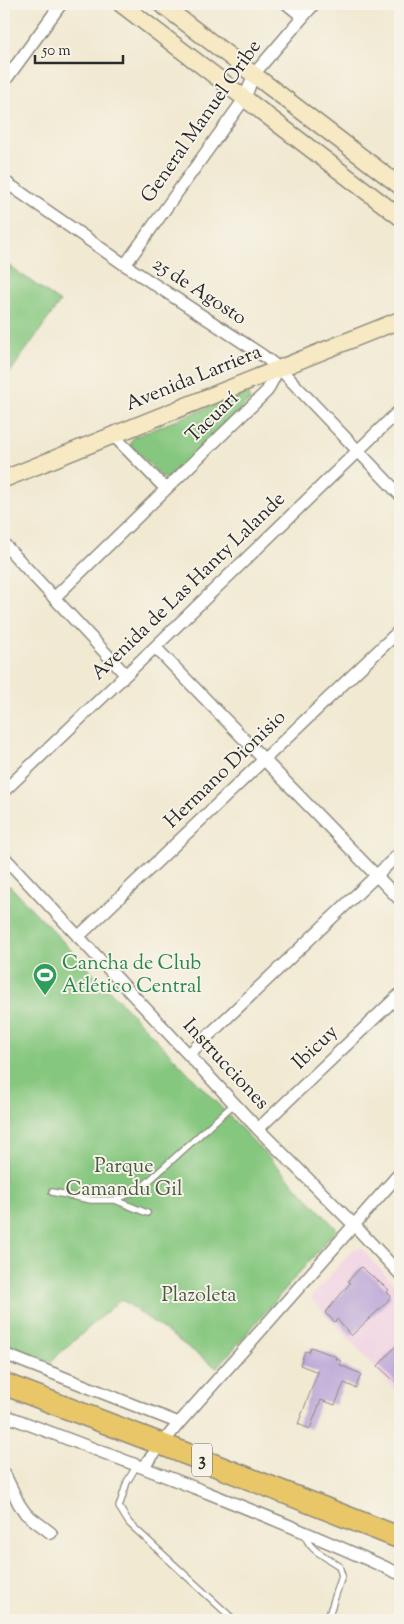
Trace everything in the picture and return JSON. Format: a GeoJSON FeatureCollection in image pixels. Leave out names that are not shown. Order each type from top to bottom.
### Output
{"type":"FeatureCollection","features":[{"type":"Feature","properties":{"kind":"highway","name":"3"},"geometry":{"type":"LineString","coordinates":[[4,1384],[400,1538]]}},
{"type":"Feature","properties":{"kind":"street"},"geometry":{"type":"LineString","coordinates":[[4,82],[61,4]]}},
{"type":"Feature","properties":{"kind":"street"},"geometry":{"type":"LineString","coordinates":[[121,4],[400,217]]}},
{"type":"Feature","properties":{"kind":"street"},"geometry":{"type":"LineString","coordinates":[[161,4],[400,186]]}},
{"type":"Feature","properties":{"kind":"street"},"geometry":{"type":"LineString","coordinates":[[287,4],[302,17]]}},
{"type":"Feature","properties":{"kind":"street","name":"General Manuel Oribe"},"geometry":{"type":"LineString","coordinates":[[125,265],[245,98],[254,74],[314,4]]}},
{"type":"Feature","properties":{"kind":"street","name":"25 de Agosto"},"geometry":{"type":"LineString","coordinates":[[4,181],[279,368],[400,495]]}},
{"type":"Feature","properties":{"kind":"street","name":"Avenida Larriera"},"geometry":{"type":"LineString","coordinates":[[4,479],[400,320]]}},
{"type":"Feature","properties":{"kind":"street","name":"Tacuarí"},"geometry":{"type":"LineString","coordinates":[[54,598],[267,391],[279,368]]}},
{"type":"Feature","properties":{"kind":"street","name":"Avenida de Las Hanty Lalande"},"geometry":{"type":"LineString","coordinates":[[4,790],[400,410]]}},
{"type":"Feature","properties":{"kind":"street"},"geometry":{"type":"LineString","coordinates":[[113,435],[166,489]]}},
{"type":"Feature","properties":{"kind":"street"},"geometry":{"type":"LineString","coordinates":[[4,544],[125,674]]}},
{"type":"Feature","properties":{"kind":"street","name":"Hermano Dionisio"},"geometry":{"type":"LineString","coordinates":[[78,937],[400,630]]}},
{"type":"Feature","properties":{"kind":"street"},"geometry":{"type":"LineString","coordinates":[[155,647],[400,900]]}},
{"type":"Feature","properties":{"kind":"street"},"geometry":{"type":"LineString","coordinates":[[188,1054],[400,853]]}},
{"type":"Feature","properties":{"kind":"street","name":"Instrucciones"},"geometry":{"type":"LineString","coordinates":[[4,857],[258,1129],[400,1274]]}},
{"type":"Feature","properties":{"kind":"street","name":"Ibicuy"},"geometry":{"type":"LineString","coordinates":[[258,1129],[400,994]]}},
{"type":"Feature","properties":{"kind":"street"},"geometry":{"type":"LineString","coordinates":[[140,1466],[400,1173]]}},
{"type":"Feature","properties":{"kind":"street"},"geometry":{"type":"LineString","coordinates":[[4,1354],[179,1423]]}},
{"type":"Feature","properties":{"kind":"street"},"geometry":{"type":"LineString","coordinates":[[4,1415],[140,1466],[400,1574]]}},
{"type":"Feature","properties":{"kind":"street"},"geometry":{"type":"LineString","coordinates":[[4,1473],[26,1514],[51,1533]]}},
{"type":"Feature","properties":{"kind":"lane"},"geometry":{"type":"LineString","coordinates":[[115,1200],[140,1189],[235,1103]]}},
{"type":"Feature","properties":{"kind":"lane"},"geometry":{"type":"LineString","coordinates":[[52,1192],[91,1200],[115,1200],[147,1213]]}},
{"type":"Feature","properties":{"kind":"lane"},"geometry":{"type":"LineString","coordinates":[[140,1466],[127,1482],[119,1507],[128,1523],[234,1620]]}},
{"type":"Feature","properties":{"kind":"lane"},"geometry":{"type":"LineString","coordinates":[[303,1533],[311,1548],[339,1566],[342,1576],[328,1618]]}},
{"type":"Feature","properties":{"kind":"shaded area"},"geometry":{"type":"Polygon","coordinates":[[[361,1248],[400,1291],[399,1394],[311,1298],[353,1249],[361,1248]]]}},
{"type":"Feature","properties":{"kind":"green space"},"geometry":{"type":"Polygon","coordinates":[[[4,262],[60,302],[4,381],[4,262]]]}},
{"type":"Feature","properties":{"kind":"green space"},"geometry":{"type":"Polygon","coordinates":[[[244,393],[248,394],[250,400],[172,477],[167,479],[162,477],[131,446],[131,441],[134,437],[244,393]]]}},
{"type":"Feature","properties":{"kind":"green space","name":"Parque Camandu Gil"},"geometry":{"type":"Polygon","coordinates":[[[9,885],[337,1229],[217,1368],[121,1299],[50,1362],[4,1344],[4,889],[9,885]]]}},
{"type":"Feature","properties":{"kind":"building"},"geometry":{"type":"Polygon","coordinates":[[[361,1267],[389,1290],[387,1292],[391,1296],[351,1336],[337,1319],[335,1322],[325,1313],[350,1283],[348,1281],[361,1267]]]}},
{"type":"Feature","properties":{"kind":"building"},"geometry":{"type":"Polygon","coordinates":[[[400,1341],[400,1386],[378,1366],[400,1341]]]}},
{"type":"Feature","properties":{"kind":"building"},"geometry":{"type":"Polygon","coordinates":[[[311,1347],[337,1357],[336,1359],[341,1361],[340,1365],[361,1374],[356,1388],[344,1383],[335,1405],[321,1400],[310,1429],[298,1424],[318,1372],[300,1365],[305,1351],[309,1352],[311,1347]]]}},
{"type":"Feature","properties":{"kind":"place","name":"Cancha de Club Atlético Central"},"geometry":{"type":"Point","coordinates":[45,996]}},
{"type":"Feature","properties":{"kind":"park label","name":"Plazoleta"},"geometry":{"type":"Point","coordinates":[199,1296]}}]}
